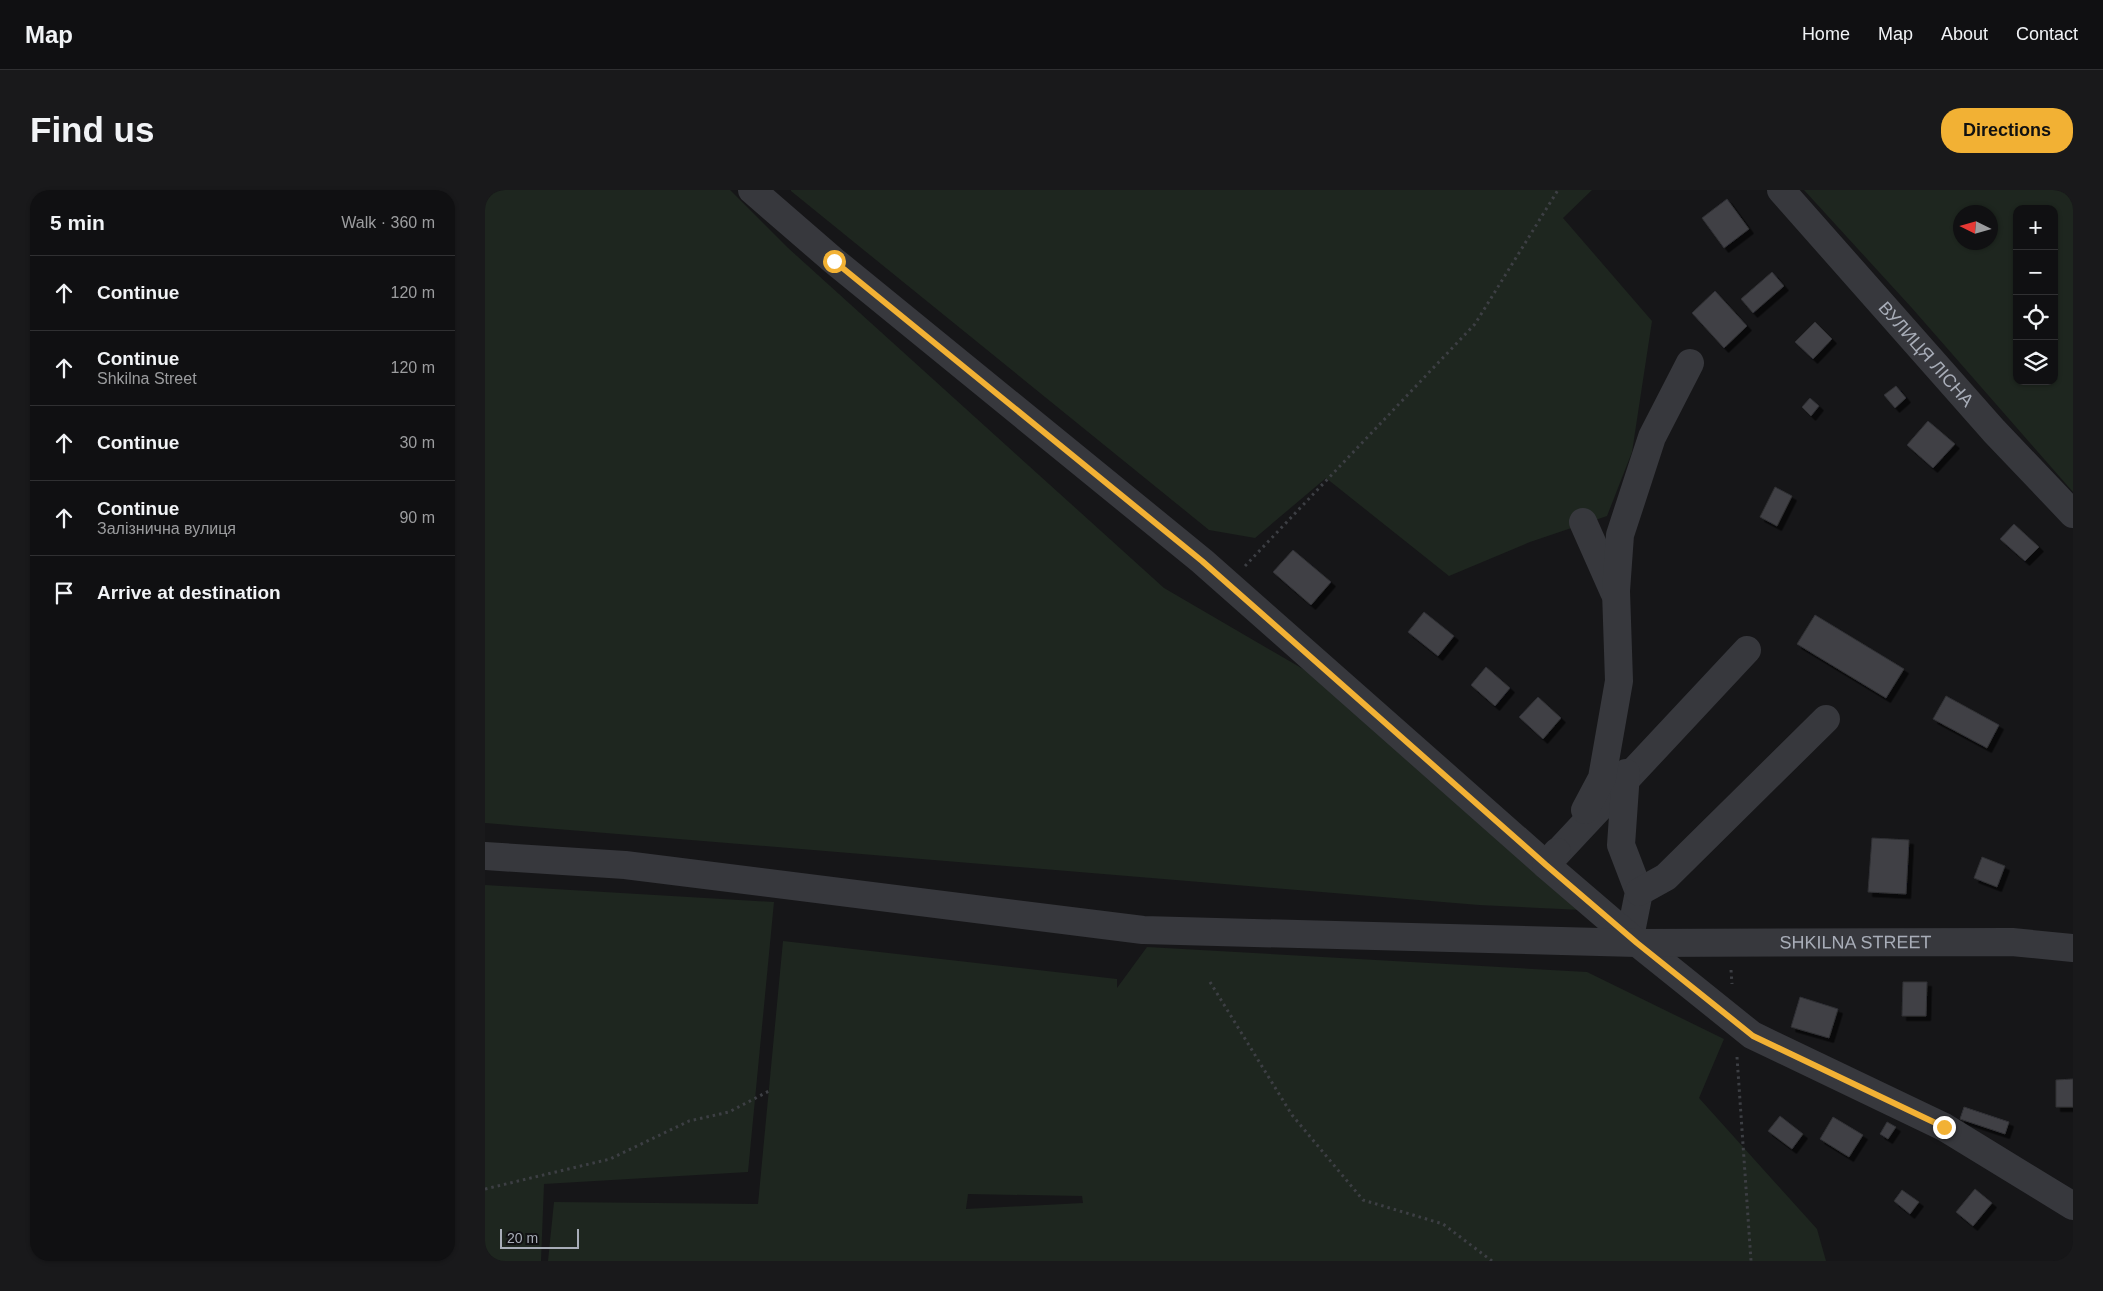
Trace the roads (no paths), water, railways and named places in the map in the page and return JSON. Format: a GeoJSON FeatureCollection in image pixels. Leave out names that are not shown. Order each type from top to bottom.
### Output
{"type":"FeatureCollection","features":[{"type":"Feature","properties":{"kind":"street"},"geometry":{"type":"LineString","coordinates":[[752,190],[834,261],[1202,561],[1546,865],[1633,940],[1753,1036],[1944,1127],[2073,1206]]}},
{"type":"Feature","properties":{"kind":"street","name":"ВУЛИЦЯ ЛІСНА"},"geometry":{"type":"LineString","coordinates":[[1781,190],[1994,432],[2073,514]]}},
{"type":"Feature","properties":{"kind":"street"},"geometry":{"type":"LineString","coordinates":[[1546,865],[1572,833],[1602,778],[1619,681],[1616,596],[1620,535],[1652,437],[1690,363]]}},
{"type":"Feature","properties":{"kind":"street"},"geometry":{"type":"LineString","coordinates":[[1583,522],[1625,617],[1625,780],[1621,845],[1639,892],[1633,940]]}},
{"type":"Feature","properties":{"kind":"street"},"geometry":{"type":"LineString","coordinates":[[1546,865],[1747,650]]}},
{"type":"Feature","properties":{"kind":"street"},"geometry":{"type":"LineString","coordinates":[[1639,892],[1666,877],[1825,719]]}},
{"type":"Feature","properties":{"kind":"street","name":"SHKILNA STREET"},"geometry":{"type":"LineString","coordinates":[[485,856],[625,866],[1143,930],[1729,942],[2012,942],[2073,948]]}}]}
